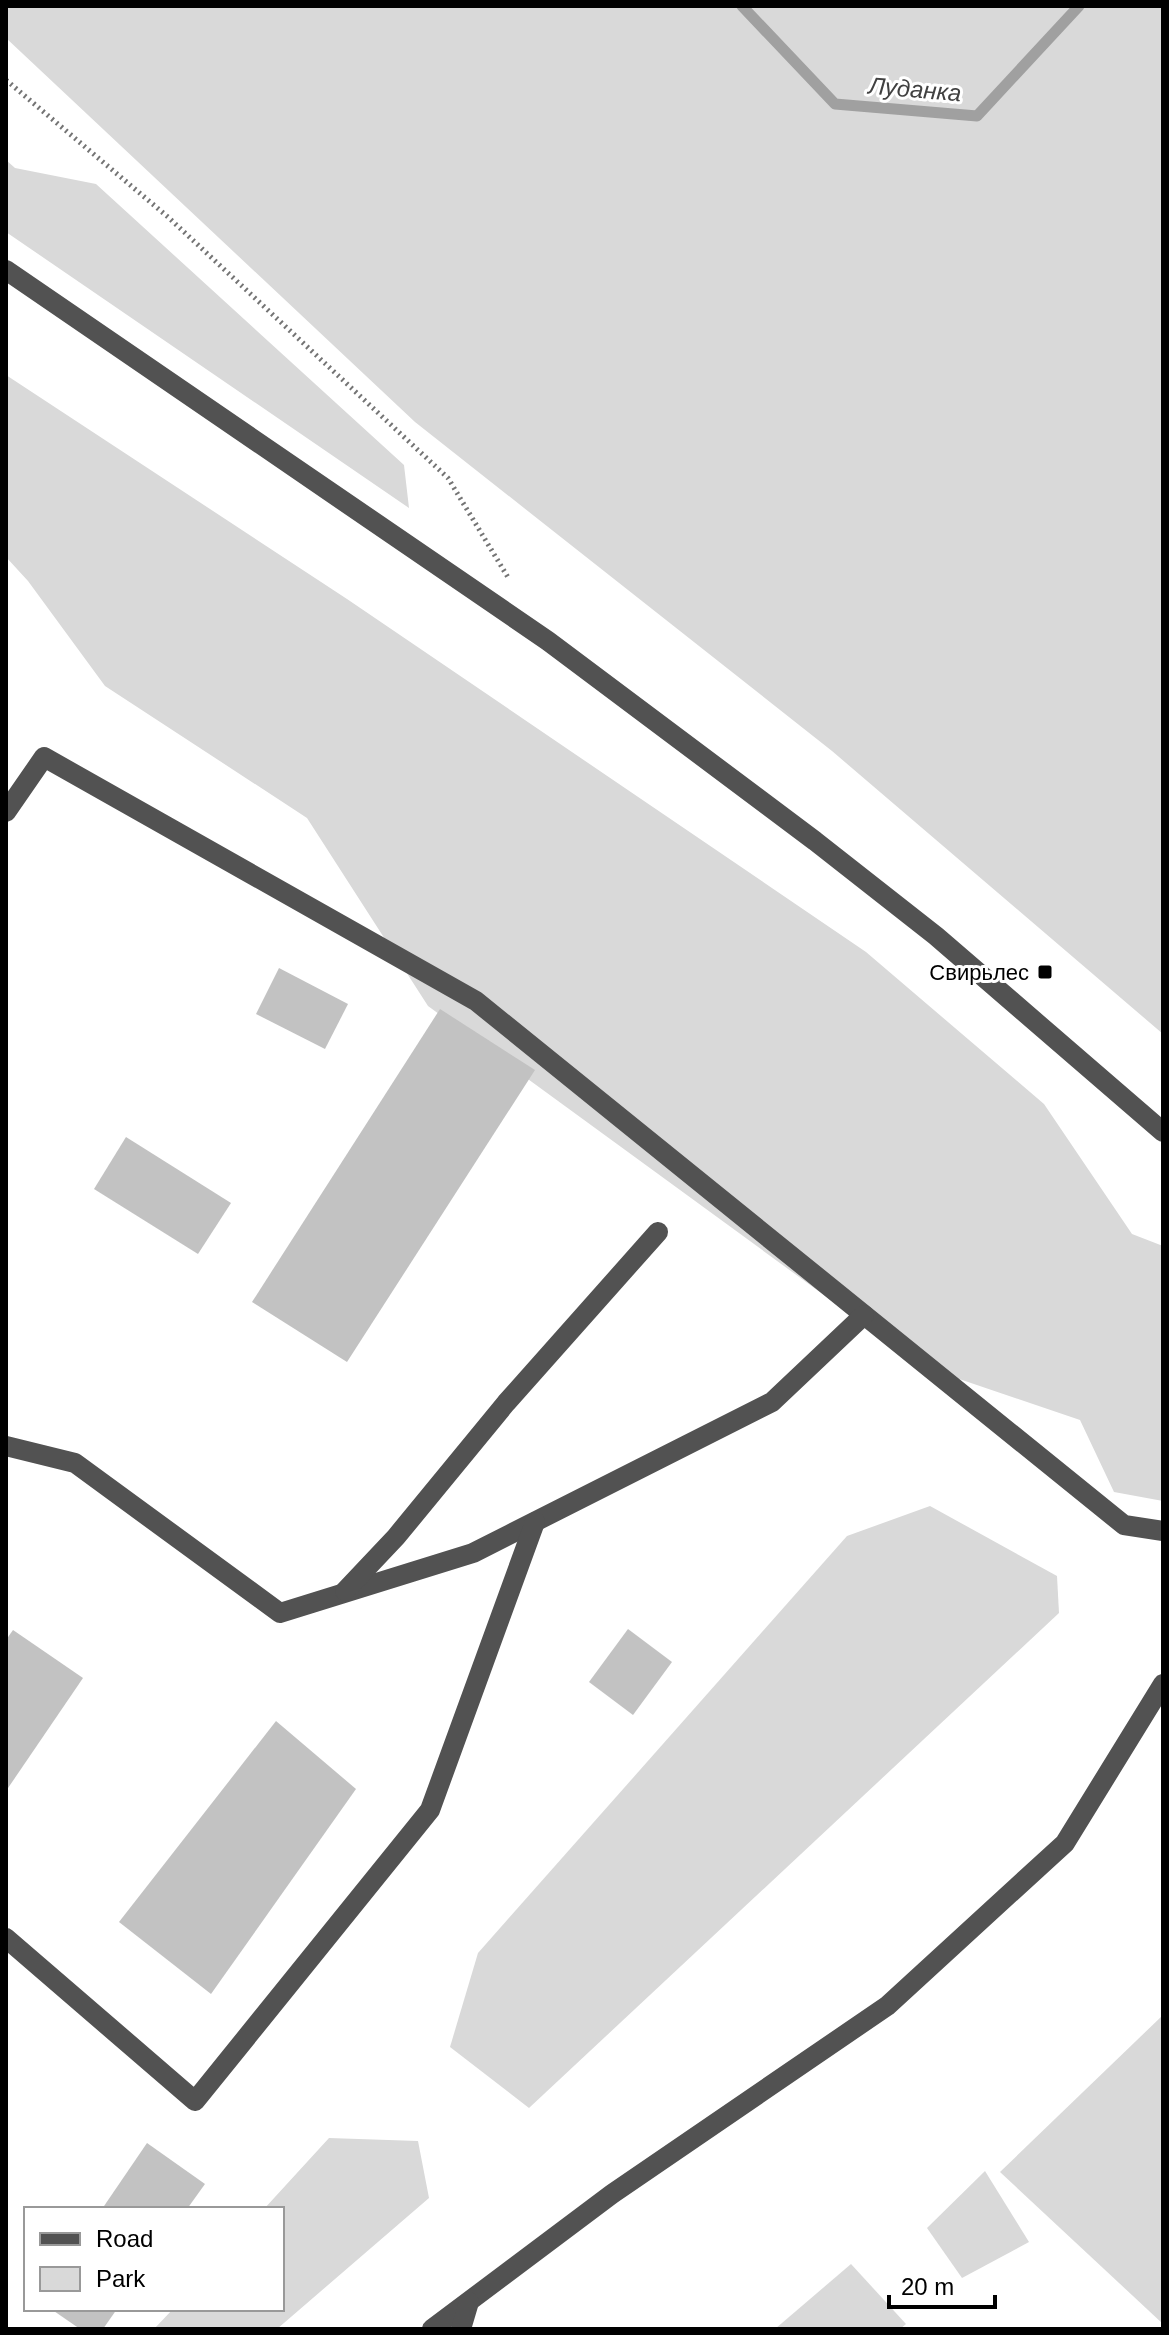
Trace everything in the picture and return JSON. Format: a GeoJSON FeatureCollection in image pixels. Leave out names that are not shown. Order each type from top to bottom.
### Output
{"type":"FeatureCollection","features":[{"type":"Feature","properties":{"kind":"street"},"geometry":{"type":"LineString","coordinates":[[6,270],[548,641],[936,936],[1163,1132]]}},
{"type":"Feature","properties":{"kind":"street"},"geometry":{"type":"LineString","coordinates":[[6,812],[44,757],[476,1001],[1124,1525],[1163,1531]]}},
{"type":"Feature","properties":{"kind":"street"},"geometry":{"type":"LineString","coordinates":[[343,1594],[396,1537],[506,1403],[658,1232]]}},
{"type":"Feature","properties":{"kind":"street"},"geometry":{"type":"LineString","coordinates":[[6,1446],[75,1463],[280,1613],[473,1553],[772,1402],[864,1315]]}},
{"type":"Feature","properties":{"kind":"street"},"geometry":{"type":"LineString","coordinates":[[6,1938],[195,2101],[430,1810],[535,1522]]}},
{"type":"Feature","properties":{"kind":"street"},"geometry":{"type":"LineString","coordinates":[[432,2329],[612,2194],[887,2006],[1065,1843],[1163,1684]]}},
{"type":"Feature","properties":{"kind":"street"},"geometry":{"type":"LineString","coordinates":[[461,2329],[469,2302]]}},
{"type":"Feature","properties":{"kind":"path"},"geometry":{"type":"LineString","coordinates":[[6,80],[168,217],[448,478],[514,586]]}},
{"type":"Feature","properties":{"kind":"green space"},"geometry":{"type":"Polygon","coordinates":[[[6,6],[1163,6],[1163,1034],[832,751],[415,422],[6,38],[6,6]]]}},
{"type":"Feature","properties":{"kind":"green space"},"geometry":{"type":"Polygon","coordinates":[[[6,160],[15,168],[96,184],[404,465],[409,508],[6,232],[6,160]]]}},
{"type":"Feature","properties":{"kind":"green space"},"geometry":{"type":"Polygon","coordinates":[[[6,375],[347,599],[866,952],[1044,1104],[1132,1234],[1163,1246],[1163,1501],[1114,1492],[1080,1420],[921,1366],[428,1006],[307,818],[105,686],[28,581],[6,557],[6,375]]]}},
{"type":"Feature","properties":{"kind":"green space"},"geometry":{"type":"Polygon","coordinates":[[[930,1506],[1057,1576],[1059,1613],[529,2108],[450,2047],[478,1953],[847,1536],[930,1506]]]}},
{"type":"Feature","properties":{"kind":"green space"},"geometry":{"type":"Polygon","coordinates":[[[1163,2015],[1163,2324],[1000,2172],[1163,2015]]]}},
{"type":"Feature","properties":{"kind":"green space"},"geometry":{"type":"Polygon","coordinates":[[[329,2138],[418,2141],[429,2198],[277,2329],[154,2329],[171,2311],[284,2311],[284,2207],[266,2207],[329,2138]]]}},
{"type":"Feature","properties":{"kind":"green space"},"geometry":{"type":"Polygon","coordinates":[[[985,2171],[1029,2242],[962,2278],[927,2228],[985,2171]]]}},
{"type":"Feature","properties":{"kind":"green space"},"geometry":{"type":"Polygon","coordinates":[[[851,2264],[906,2324],[900,2329],[775,2329],[851,2264]]]}},
{"type":"Feature","properties":{"kind":"building"},"geometry":{"type":"Polygon","coordinates":[[[279,968],[348,1004],[325,1049],[256,1014],[279,968]]]}},
{"type":"Feature","properties":{"kind":"building"},"geometry":{"type":"Polygon","coordinates":[[[440,1009],[535,1070],[347,1362],[252,1302],[440,1009]]]}},
{"type":"Feature","properties":{"kind":"building"},"geometry":{"type":"Polygon","coordinates":[[[126,1137],[231,1203],[198,1254],[94,1189],[126,1137]]]}},
{"type":"Feature","properties":{"kind":"building"},"geometry":{"type":"Polygon","coordinates":[[[628,1629],[672,1662],[633,1715],[589,1682],[628,1629]]]}},
{"type":"Feature","properties":{"kind":"building"},"geometry":{"type":"Polygon","coordinates":[[[13,1630],[83,1678],[6,1791],[6,1640],[13,1630]]]}},
{"type":"Feature","properties":{"kind":"building"},"geometry":{"type":"Polygon","coordinates":[[[276,1721],[356,1789],[211,1994],[119,1922],[276,1721]]]}},
{"type":"Feature","properties":{"kind":"building"},"geometry":{"type":"Polygon","coordinates":[[[147,2143],[205,2184],[188,2207],[103,2207],[147,2143]]]}},
{"type":"Feature","properties":{"kind":"building"},"geometry":{"type":"Polygon","coordinates":[[[54,2311],[116,2311],[103,2329],[80,2329],[54,2311]]]}},
{"type":"Feature","properties":{"kind":"waterway","name":"Луданка"},"geometry":{"type":"LineString","coordinates":[[742,6],[835,104],[977,116],[1079,6]]}},
{"type":"Feature","properties":{"kind":"place","name":"Свирьлес"},"geometry":{"type":"Point","coordinates":[1045,972]}}]}
